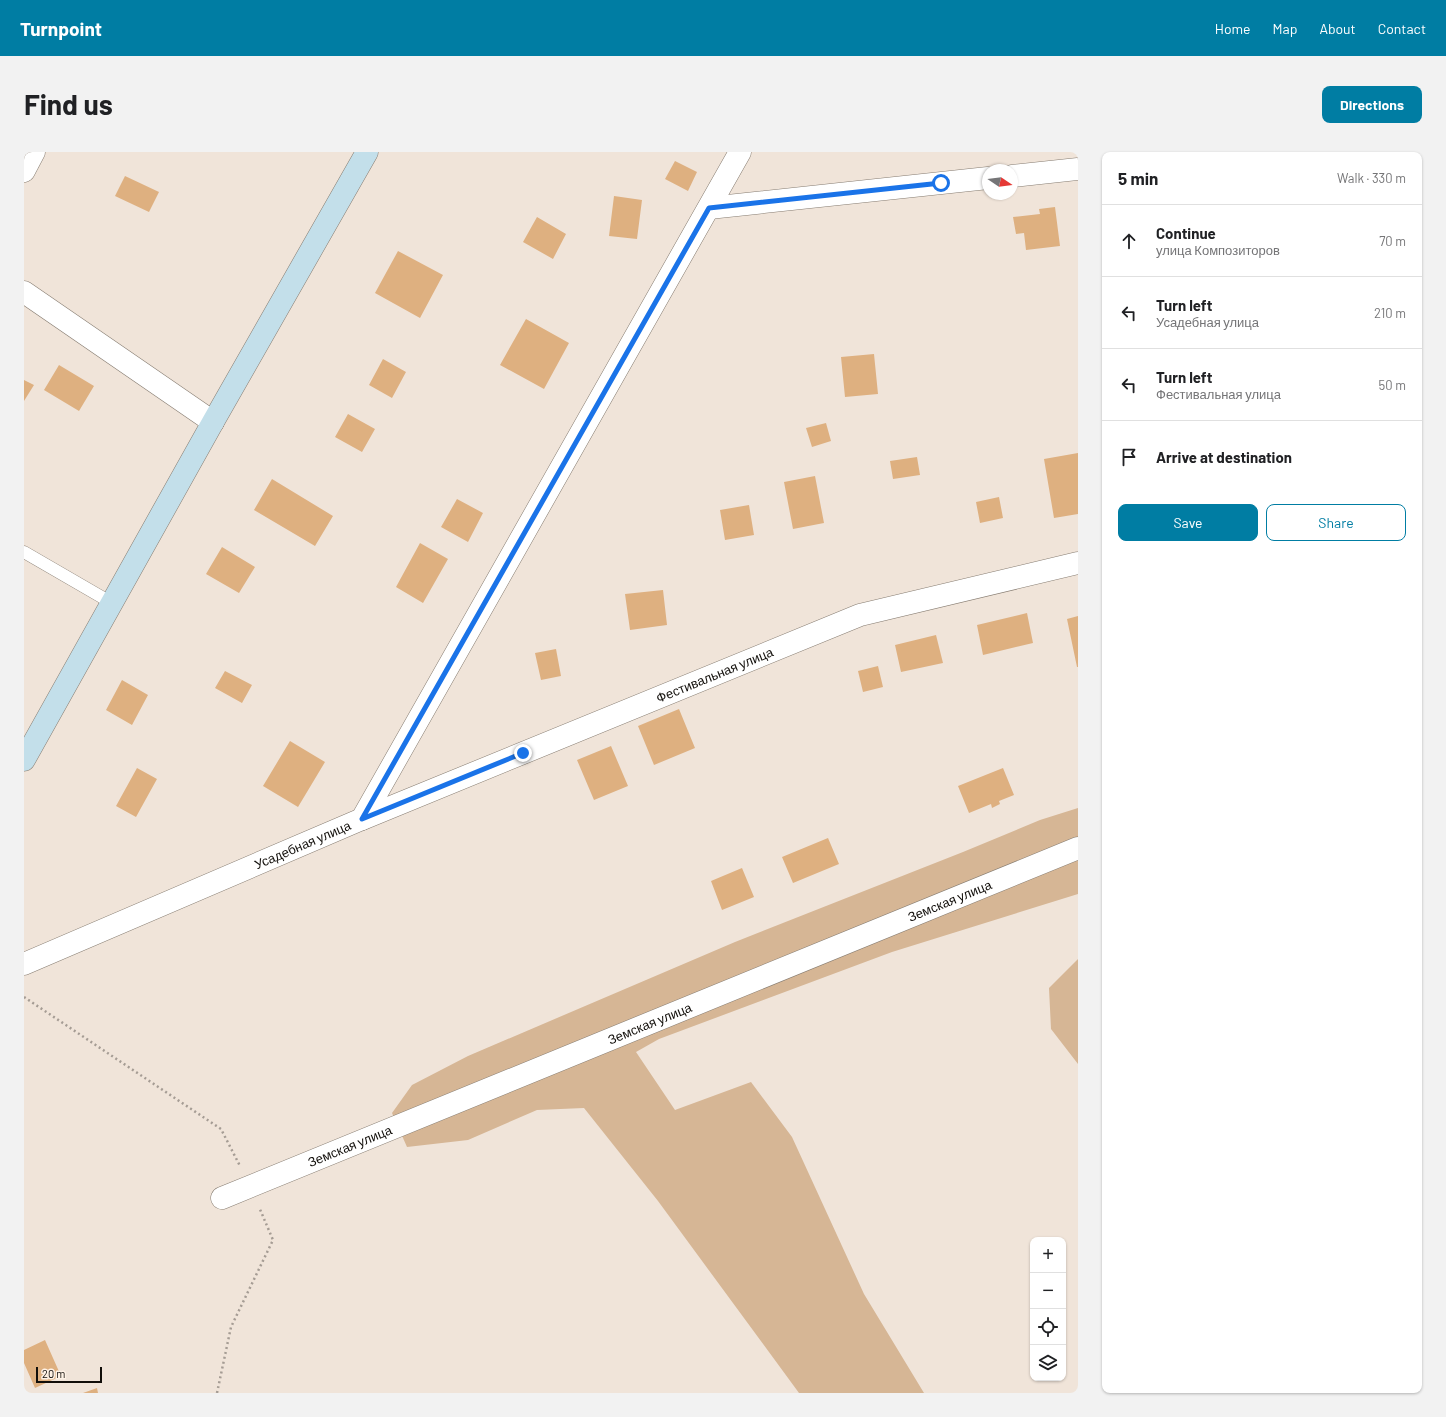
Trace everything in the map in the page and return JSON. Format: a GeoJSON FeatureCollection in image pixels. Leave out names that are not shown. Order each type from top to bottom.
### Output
{"type":"FeatureCollection","features":[{"type":"Feature","properties":{"kind":"street"},"geometry":{"type":"LineString","coordinates":[[24,171],[34,152]]}},
{"type":"Feature","properties":{"kind":"street"},"geometry":{"type":"LineString","coordinates":[[24,760],[213,422],[367,152]]}},
{"type":"Feature","properties":{"kind":"street","name":"Усадебная улица"},"geometry":{"type":"LineString","coordinates":[[24,964],[362,819],[740,152]]}},
{"type":"Feature","properties":{"kind":"street"},"geometry":{"type":"LineString","coordinates":[[1018,175],[1078,169]]}},
{"type":"Feature","properties":{"kind":"street"},"geometry":{"type":"LineString","coordinates":[[709,208],[982,179]]}},
{"type":"Feature","properties":{"kind":"street"},"geometry":{"type":"LineString","coordinates":[[24,292],[213,422]]}},
{"type":"Feature","properties":{"kind":"street","name":"Фестивальная улица"},"geometry":{"type":"LineString","coordinates":[[362,819],[860,614],[1078,563]]}},
{"type":"Feature","properties":{"kind":"street","name":"Земская улица"},"geometry":{"type":"LineString","coordinates":[[222,1198],[1078,848]]}},
{"type":"Feature","properties":{"kind":"lane"},"geometry":{"type":"LineString","coordinates":[[24,552],[112,603]]}},
{"type":"Feature","properties":{"kind":"path"},"geometry":{"type":"LineString","coordinates":[[24,997],[221,1129],[251,1186],[273,1240],[231,1328],[217,1393]]}},
{"type":"Feature","properties":{"kind":"shaded area"},"geometry":{"type":"Polygon","coordinates":[[[1078,808],[1078,894],[892,952],[659,1039],[636,1052],[675,1110],[751,1082],[792,1137],[864,1294],[924,1393],[799,1393],[658,1201],[584,1108],[537,1110],[468,1140],[407,1147],[392,1113],[412,1085],[468,1056],[735,942],[1040,820],[1078,808]]]}},
{"type":"Feature","properties":{"kind":"shaded area"},"geometry":{"type":"Polygon","coordinates":[[[1078,959],[1078,1064],[1051,1029],[1049,988],[1078,959]]]}},
{"type":"Feature","properties":{"kind":"building"},"geometry":{"type":"Polygon","coordinates":[[[675,161],[697,172],[688,191],[665,179],[675,161]]]}},
{"type":"Feature","properties":{"kind":"building"},"geometry":{"type":"Polygon","coordinates":[[[125,176],[159,192],[149,212],[115,196],[125,176]]]}},
{"type":"Feature","properties":{"kind":"building"},"geometry":{"type":"Polygon","coordinates":[[[614,196],[642,200],[637,239],[609,236],[614,196]]]}},
{"type":"Feature","properties":{"kind":"building"},"geometry":{"type":"Polygon","coordinates":[[[1055,207],[1060,246],[1026,250],[1024,233],[1016,234],[1013,217],[1040,214],[1039,209],[1055,207]]]}},
{"type":"Feature","properties":{"kind":"building"},"geometry":{"type":"Polygon","coordinates":[[[537,217],[566,234],[553,259],[523,242],[537,217]]]}},
{"type":"Feature","properties":{"kind":"building"},"geometry":{"type":"Polygon","coordinates":[[[398,251],[443,275],[420,318],[375,293],[398,251]]]}},
{"type":"Feature","properties":{"kind":"building"},"geometry":{"type":"Polygon","coordinates":[[[526,319],[569,343],[544,389],[500,365],[526,319]]]}},
{"type":"Feature","properties":{"kind":"building"},"geometry":{"type":"Polygon","coordinates":[[[874,354],[878,394],[845,397],[841,357],[874,354]]]}},
{"type":"Feature","properties":{"kind":"building"},"geometry":{"type":"Polygon","coordinates":[[[383,359],[406,372],[392,398],[369,385],[383,359]]]}},
{"type":"Feature","properties":{"kind":"building"},"geometry":{"type":"Polygon","coordinates":[[[59,365],[94,386],[79,411],[44,390],[59,365]]]}},
{"type":"Feature","properties":{"kind":"building"},"geometry":{"type":"Polygon","coordinates":[[[24,380],[34,385],[24,401],[24,380]]]}},
{"type":"Feature","properties":{"kind":"building"},"geometry":{"type":"Polygon","coordinates":[[[348,414],[375,429],[362,452],[335,437],[348,414]]]}},
{"type":"Feature","properties":{"kind":"building"},"geometry":{"type":"Polygon","coordinates":[[[826,423],[831,441],[812,447],[806,428],[826,423]]]}},
{"type":"Feature","properties":{"kind":"building"},"geometry":{"type":"Polygon","coordinates":[[[1078,453],[1078,514],[1054,518],[1044,459],[1078,453]]]}},
{"type":"Feature","properties":{"kind":"building"},"geometry":{"type":"Polygon","coordinates":[[[917,457],[920,475],[893,479],[890,461],[917,457]]]}},
{"type":"Feature","properties":{"kind":"building"},"geometry":{"type":"Polygon","coordinates":[[[815,476],[824,523],[793,529],[784,482],[815,476]]]}},
{"type":"Feature","properties":{"kind":"building"},"geometry":{"type":"Polygon","coordinates":[[[272,479],[333,516],[315,546],[254,510],[272,479]]]}},
{"type":"Feature","properties":{"kind":"building"},"geometry":{"type":"Polygon","coordinates":[[[999,497],[1003,518],[980,523],[976,502],[999,497]]]}},
{"type":"Feature","properties":{"kind":"building"},"geometry":{"type":"Polygon","coordinates":[[[457,499],[483,513],[468,542],[441,527],[457,499]]]}},
{"type":"Feature","properties":{"kind":"building"},"geometry":{"type":"Polygon","coordinates":[[[749,505],[754,535],[725,540],[720,510],[749,505]]]}},
{"type":"Feature","properties":{"kind":"building"},"geometry":{"type":"Polygon","coordinates":[[[420,543],[448,559],[423,603],[396,587],[420,543]]]}},
{"type":"Feature","properties":{"kind":"building"},"geometry":{"type":"Polygon","coordinates":[[[222,547],[255,567],[239,593],[206,574],[222,547]]]}},
{"type":"Feature","properties":{"kind":"building"},"geometry":{"type":"Polygon","coordinates":[[[663,590],[667,625],[630,630],[625,594],[663,590]]]}},
{"type":"Feature","properties":{"kind":"building"},"geometry":{"type":"Polygon","coordinates":[[[1027,613],[1033,643],[983,655],[977,625],[1027,613]]]}},
{"type":"Feature","properties":{"kind":"building"},"geometry":{"type":"Polygon","coordinates":[[[1078,616],[1078,667],[1077,667],[1067,619],[1078,616]]]}},
{"type":"Feature","properties":{"kind":"building"},"geometry":{"type":"Polygon","coordinates":[[[936,635],[943,663],[901,672],[895,645],[936,635]]]}},
{"type":"Feature","properties":{"kind":"building"},"geometry":{"type":"Polygon","coordinates":[[[556,649],[561,676],[541,680],[535,653],[556,649]]]}},
{"type":"Feature","properties":{"kind":"building"},"geometry":{"type":"Polygon","coordinates":[[[878,666],[883,687],[863,692],[858,671],[878,666]]]}},
{"type":"Feature","properties":{"kind":"building"},"geometry":{"type":"Polygon","coordinates":[[[225,671],[252,685],[242,703],[215,688],[225,671]]]}},
{"type":"Feature","properties":{"kind":"building"},"geometry":{"type":"Polygon","coordinates":[[[122,680],[148,695],[132,725],[106,710],[122,680]]]}},
{"type":"Feature","properties":{"kind":"building"},"geometry":{"type":"Polygon","coordinates":[[[679,709],[695,748],[654,765],[638,726],[679,709]]]}},
{"type":"Feature","properties":{"kind":"building"},"geometry":{"type":"Polygon","coordinates":[[[290,741],[325,762],[298,807],[263,786],[290,741]]]}},
{"type":"Feature","properties":{"kind":"building"},"geometry":{"type":"Polygon","coordinates":[[[611,746],[628,786],[594,800],[577,760],[611,746]]]}},
{"type":"Feature","properties":{"kind":"building"},"geometry":{"type":"Polygon","coordinates":[[[137,768],[157,779],[136,817],[116,806],[137,768]]]}},
{"type":"Feature","properties":{"kind":"building"},"geometry":{"type":"Polygon","coordinates":[[[1003,768],[1014,795],[999,801],[1000,804],[992,808],[991,804],[969,813],[958,786],[1003,768]]]}},
{"type":"Feature","properties":{"kind":"building"},"geometry":{"type":"Polygon","coordinates":[[[828,838],[839,864],[793,883],[782,857],[828,838]]]}},
{"type":"Feature","properties":{"kind":"building"},"geometry":{"type":"Polygon","coordinates":[[[742,868],[754,897],[722,910],[711,881],[742,868]]]}},
{"type":"Feature","properties":{"kind":"building"},"geometry":{"type":"Polygon","coordinates":[[[45,1340],[61,1376],[35,1388],[24,1363],[24,1350],[45,1340]]]}},
{"type":"Feature","properties":{"kind":"building"},"geometry":{"type":"Polygon","coordinates":[[[97,1388],[98,1393],[83,1393],[97,1388]]]}},
{"type":"Feature","properties":{"kind":"route"},"geometry":{"type":"LineString","coordinates":[[523,753],[362,819],[709,208],[941,183]]}}]}
